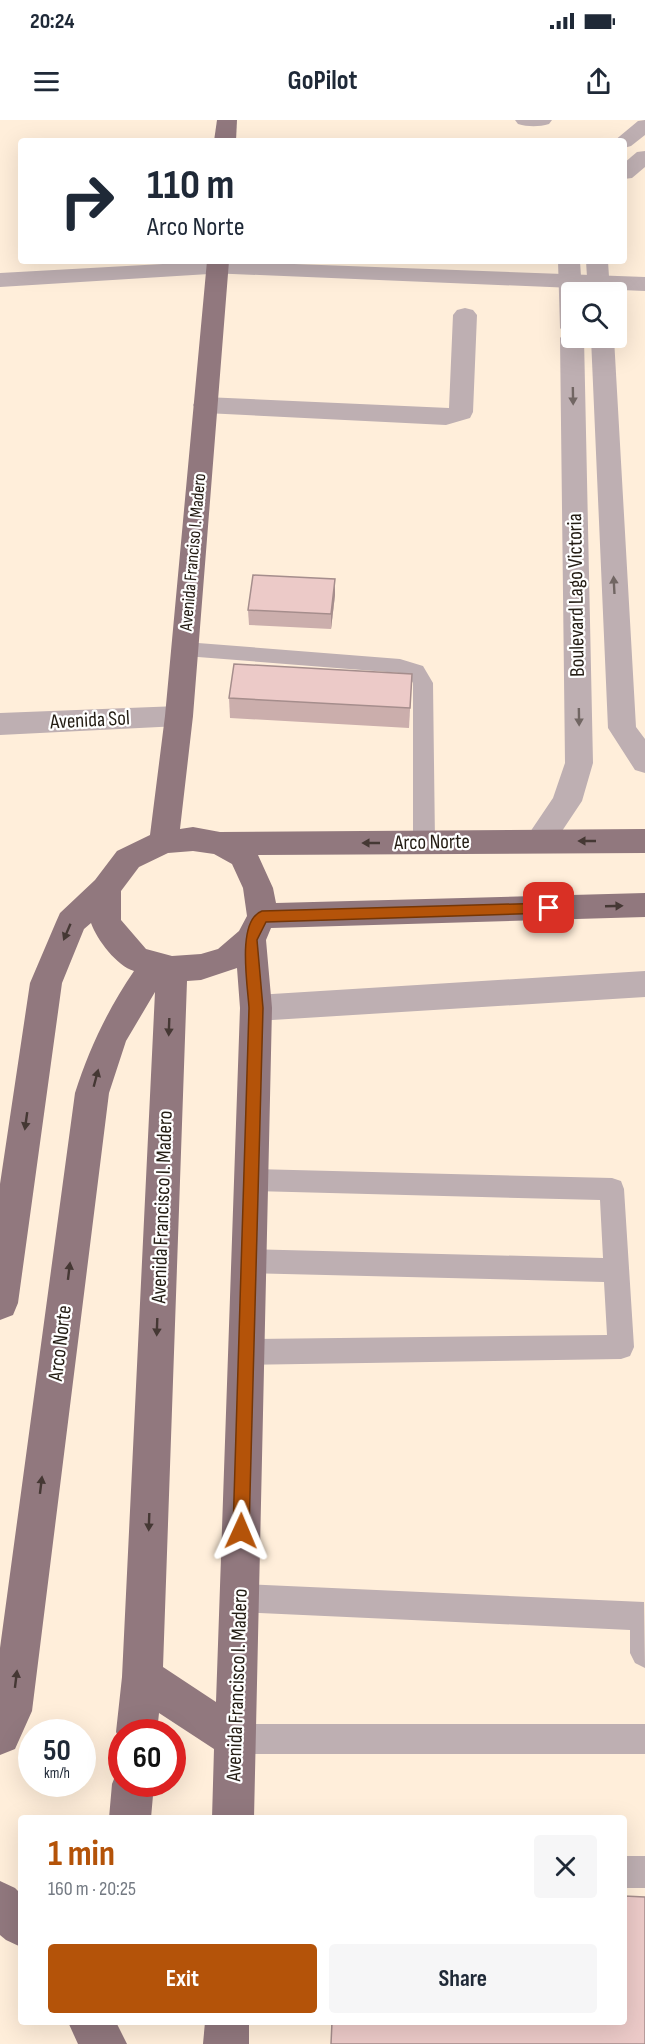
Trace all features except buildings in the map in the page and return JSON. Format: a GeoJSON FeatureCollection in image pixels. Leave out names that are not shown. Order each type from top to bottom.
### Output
{"type":"FeatureCollection","features":[{"type":"Feature","properties":{"kind":"main road"},"geometry":{"type":"LineString","coordinates":[[225,138],[227,120]]}},
{"type":"Feature","properties":{"kind":"main road","name":"Avenida Franciso I. Madero"},"geometry":{"type":"LineString","coordinates":[[164,842],[179,716],[218,264]]}},
{"type":"Feature","properties":{"kind":"main road"},"geometry":{"type":"LineString","coordinates":[[0,1303],[46,982],[71,922],[106,889],[128,859],[164,842],[193,839],[220,844],[243,856],[258,888],[256,928],[229,958],[201,967],[164,967],[136,959],[106,924],[106,889]]}},
{"type":"Feature","properties":{"kind":"main road","name":"Arco Norte"},"geometry":{"type":"LineString","coordinates":[[220,844],[645,841]]}},
{"type":"Feature","properties":{"kind":"main road"},"geometry":{"type":"LineString","coordinates":[[256,928],[645,905]]}},
{"type":"Feature","properties":{"kind":"main road","name":"Avenida Francisco I. Madero"},"geometry":{"type":"LineString","coordinates":[[233,1815],[256,1008],[256,928]]}},
{"type":"Feature","properties":{"kind":"main road","name":"Arco Norte"},"geometry":{"type":"LineString","coordinates":[[0,1734],[12,1711],[92,1093],[101,1058],[129,1002],[164,967]]}},
{"type":"Feature","properties":{"kind":"main road","name":"Avenida Francisco I. Madero"},"geometry":{"type":"LineString","coordinates":[[138,1719],[142,1677],[164,967]]}},
{"type":"Feature","properties":{"kind":"main road"},"geometry":{"type":"LineString","coordinates":[[142,1677],[236,1739]]}},
{"type":"Feature","properties":{"kind":"main road"},"geometry":{"type":"LineString","coordinates":[[130,1815],[132,1797]]}},
{"type":"Feature","properties":{"kind":"main road"},"geometry":{"type":"LineString","coordinates":[[0,1903],[18,1922]]}},
{"type":"Feature","properties":{"kind":"main road"},"geometry":{"type":"LineString","coordinates":[[92,2025],[104,2044]]}},
{"type":"Feature","properties":{"kind":"main road"},"geometry":{"type":"LineString","coordinates":[[110,2044],[112,2025]]}},
{"type":"Feature","properties":{"kind":"main road"},"geometry":{"type":"LineString","coordinates":[[226,2044],[227,2025]]}},
{"type":"Feature","properties":{"kind":"street"},"geometry":{"type":"LineString","coordinates":[[525,120],[542,120]]}},
{"type":"Feature","properties":{"kind":"street"},"geometry":{"type":"LineString","coordinates":[[627,140],[645,125]]}},
{"type":"Feature","properties":{"kind":"street"},"geometry":{"type":"LineString","coordinates":[[627,171],[645,157]]}},
{"type":"Feature","properties":{"kind":"street"},"geometry":{"type":"LineString","coordinates":[[0,280],[218,264],[570,271],[598,279],[645,284]]}},
{"type":"Feature","properties":{"kind":"street"},"geometry":{"type":"LineString","coordinates":[[205,405],[435,417],[456,415],[461,412],[465,315]]}},
{"type":"Feature","properties":{"kind":"street","name":"Boulevard Lago Victoria"},"geometry":{"type":"LineString","coordinates":[[539,841],[567,801],[579,763],[572,348]]}},
{"type":"Feature","properties":{"kind":"street","name":"Boulevard Lago Victoria"},"geometry":{"type":"LineString","coordinates":[[603,348],[622,728],[645,762]]}},
{"type":"Feature","properties":{"kind":"street"},"geometry":{"type":"LineString","coordinates":[[577,628],[617,629]]}},
{"type":"Feature","properties":{"kind":"street","name":"Avenida Sol"},"geometry":{"type":"LineString","coordinates":[[0,724],[179,716]]}},
{"type":"Feature","properties":{"kind":"street"},"geometry":{"type":"LineString","coordinates":[[256,1008],[645,984]]}},
{"type":"Feature","properties":{"kind":"lane"},"geometry":{"type":"LineString","coordinates":[[184,649],[400,666],[416,671],[423,683],[424,843]]}},
{"type":"Feature","properties":{"kind":"lane"},"geometry":{"type":"LineString","coordinates":[[246,1352],[621,1347],[612,1189],[251,1180]]}},
{"type":"Feature","properties":{"kind":"lane"},"geometry":{"type":"LineString","coordinates":[[249,1261],[616,1270]]}},
{"type":"Feature","properties":{"kind":"lane"},"geometry":{"type":"LineString","coordinates":[[240,1598],[644,1616],[645,1653]]}},
{"type":"Feature","properties":{"kind":"lane"},"geometry":{"type":"LineString","coordinates":[[236,1739],[645,1739]]}},
{"type":"Feature","properties":{"kind":"lane"},"geometry":{"type":"LineString","coordinates":[[627,1872],[645,1872]]}},
{"type":"Feature","properties":{"kind":"route"},"geometry":{"type":"LineString","coordinates":[[241,1531],[256,1008],[250,940],[262,916],[549,908]]}}]}
